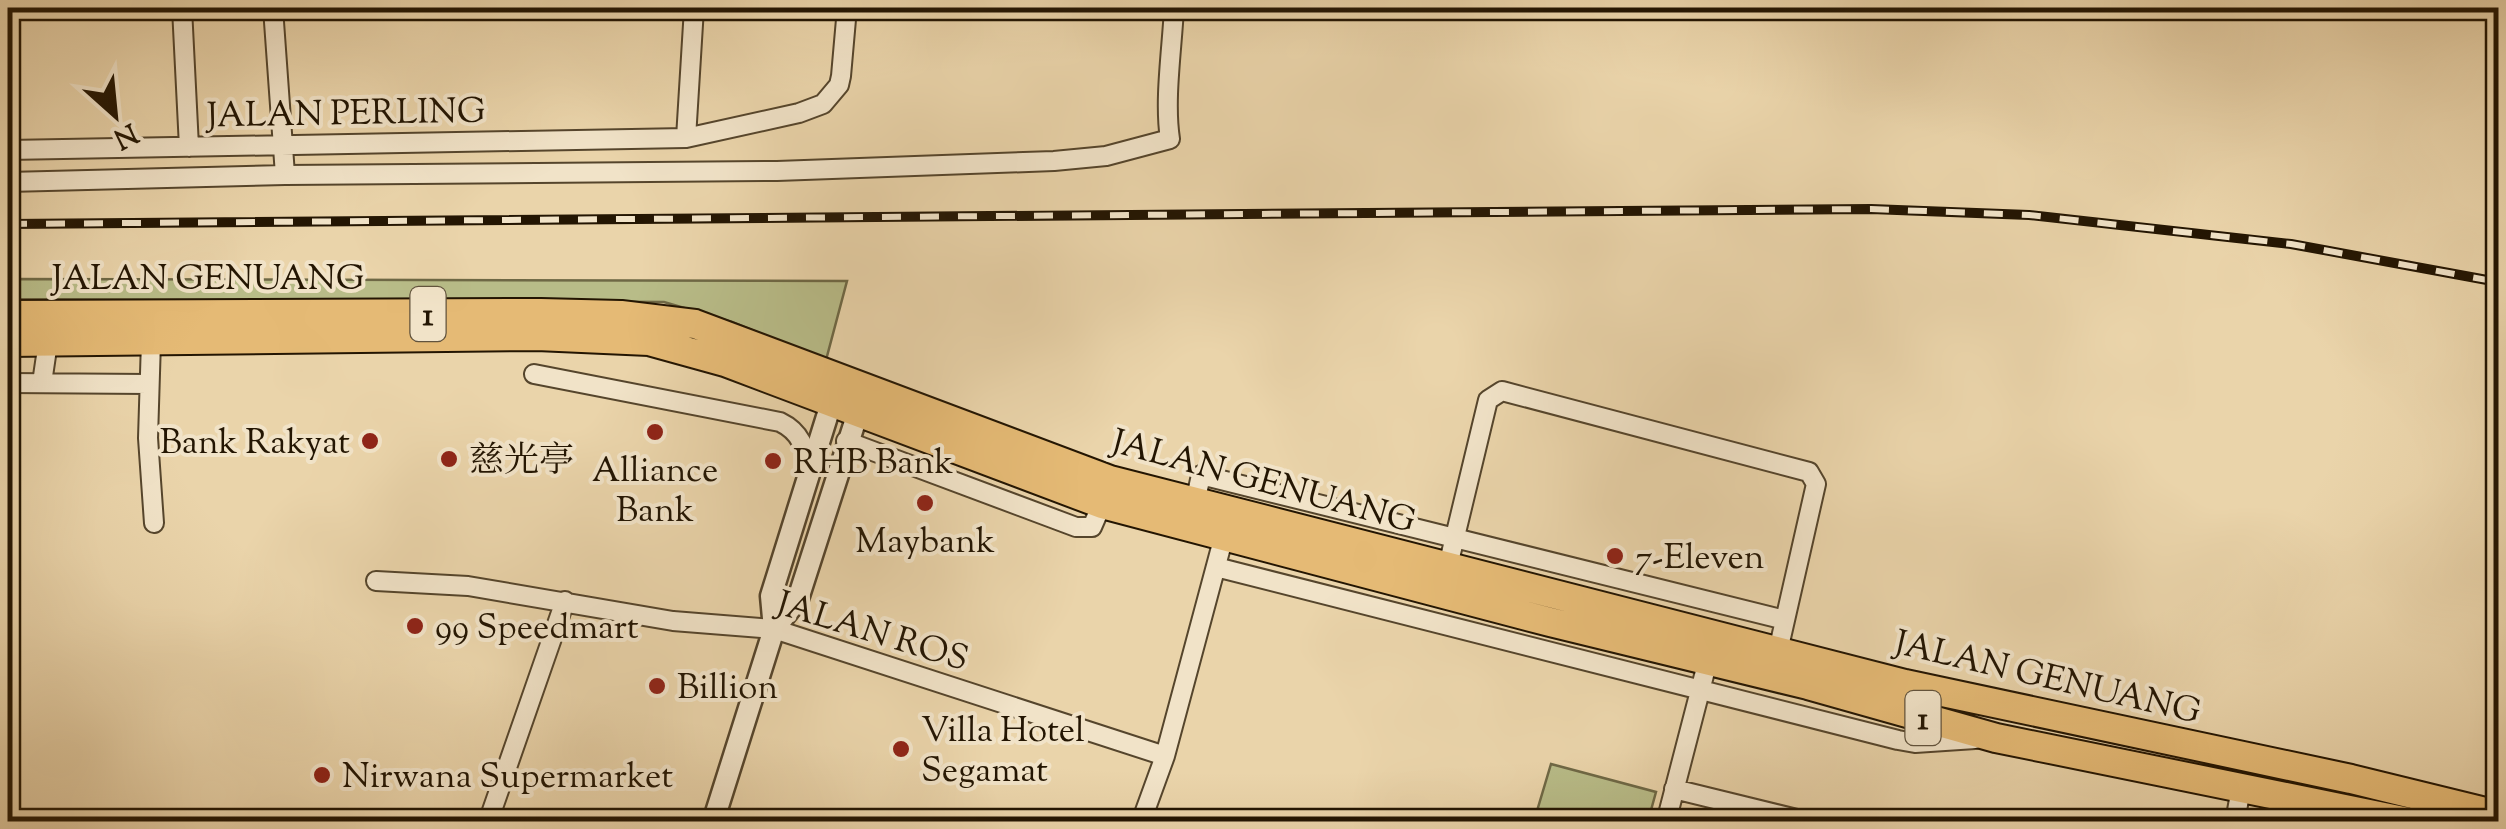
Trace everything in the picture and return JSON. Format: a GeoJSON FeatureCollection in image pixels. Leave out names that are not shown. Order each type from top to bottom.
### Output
{"type":"FeatureCollection","features":[{"type":"Feature","properties":{"kind":"highway","name":"JALAN GENUANG"},"geometry":{"type":"LineString","coordinates":[[8,315],[621,314],[694,324],[722,332],[848,396],[1102,504],[1224,536],[1778,651],[2112,731],[2351,780],[2491,814]]}},
{"type":"Feature","properties":{"kind":"highway","name":"JALAN GENUANG"},"geometry":{"type":"LineString","coordinates":[[8,342],[537,336],[648,341],[848,396],[1110,480],[1708,660],[1996,738],[2241,788],[2316,812],[2408,822]]}},
{"type":"Feature","properties":{"kind":"highway"},"geometry":{"type":"LineString","coordinates":[[2035,746],[2047,745],[2055,738],[2054,726],[2043,715]]}},
{"type":"Feature","properties":{"kind":"highway"},"geometry":{"type":"LineString","coordinates":[[2112,731],[2113,753],[2127,766]]}},
{"type":"Feature","properties":{"kind":"street"},"geometry":{"type":"LineString","coordinates":[[182,8],[189,147]]}},
{"type":"Feature","properties":{"kind":"street"},"geometry":{"type":"LineString","coordinates":[[272,8],[285,175]]}},
{"type":"Feature","properties":{"kind":"street"},"geometry":{"type":"LineString","coordinates":[[686,138],[694,8]]}},
{"type":"Feature","properties":{"kind":"street","name":"JALAN PERLING"},"geometry":{"type":"LineString","coordinates":[[8,150],[686,138],[799,113],[822,104],[841,76],[846,8]]}},
{"type":"Feature","properties":{"kind":"street"},"geometry":{"type":"LineString","coordinates":[[8,182],[285,175],[777,171],[1106,156],[1170,140],[1166,115],[1174,8]]}},
{"type":"Feature","properties":{"kind":"street"},"geometry":{"type":"LineString","coordinates":[[151,341],[148,438],[154,524]]}},
{"type":"Feature","properties":{"kind":"street"},"geometry":{"type":"LineString","coordinates":[[42,383],[48,342]]}},
{"type":"Feature","properties":{"kind":"street"},"geometry":{"type":"LineString","coordinates":[[534,374],[780,422],[794,428],[803,442],[810,474]]}},
{"type":"Feature","properties":{"kind":"street"},"geometry":{"type":"LineString","coordinates":[[8,383],[149,384]]}},
{"type":"Feature","properties":{"kind":"street"},"geometry":{"type":"LineString","coordinates":[[1445,581],[1488,400],[1502,391],[1809,472],[1816,484],[1778,651]]}},
{"type":"Feature","properties":{"kind":"street"},"geometry":{"type":"LineString","coordinates":[[712,822],[774,629],[798,598],[846,441],[848,396]]}},
{"type":"Feature","properties":{"kind":"street"},"geometry":{"type":"LineString","coordinates":[[774,629],[772,596],[810,474],[848,396]]}},
{"type":"Feature","properties":{"kind":"street"},"geometry":{"type":"LineString","coordinates":[[846,441],[1076,526],[1092,527],[1102,504]]}},
{"type":"Feature","properties":{"kind":"street"},"geometry":{"type":"LineString","coordinates":[[1195,503],[1200,476],[1786,620]]}},
{"type":"Feature","properties":{"kind":"street"},"geometry":{"type":"LineString","coordinates":[[1141,822],[1165,756],[1224,536]]}},
{"type":"Feature","properties":{"kind":"street"},"geometry":{"type":"LineString","coordinates":[[1216,567],[1898,740],[1915,743],[1996,738]]}},
{"type":"Feature","properties":{"kind":"street","name":"JALAN ROS"},"geometry":{"type":"LineString","coordinates":[[376,581],[468,586],[673,621],[774,629],[1165,756]]}},
{"type":"Feature","properties":{"kind":"street"},"geometry":{"type":"LineString","coordinates":[[488,822],[565,601]]}},
{"type":"Feature","properties":{"kind":"street"},"geometry":{"type":"LineString","coordinates":[[1666,822],[1708,660]]}},
{"type":"Feature","properties":{"kind":"street"},"geometry":{"type":"LineString","coordinates":[[2235,822],[2241,788]]}},
{"type":"Feature","properties":{"kind":"street"},"geometry":{"type":"LineString","coordinates":[[1674,789],[1810,822]]}},
{"type":"Feature","properties":{"kind":"green space"},"geometry":{"type":"Polygon","coordinates":[[[8,279],[847,281],[826,360],[732,322],[664,302],[8,299],[8,279]]]}},
{"type":"Feature","properties":{"kind":"green space"},"geometry":{"type":"Polygon","coordinates":[[[1551,764],[1656,792],[1648,821],[1534,821],[1551,764]]]}},
{"type":"Feature","properties":{"kind":"railway"},"geometry":{"type":"LineString","coordinates":[[8,224],[1871,209],[2029,215],[2291,244],[2498,282]]}},
{"type":"Feature","properties":{"kind":"place","name":"Alliance Bank"},"geometry":{"type":"Point","coordinates":[655,432]}},
{"type":"Feature","properties":{"kind":"place","name":"Bank Rakyat"},"geometry":{"type":"Point","coordinates":[370,441]}},
{"type":"Feature","properties":{"kind":"place","name":"慈光亭"},"geometry":{"type":"Point","coordinates":[449,459]}},
{"type":"Feature","properties":{"kind":"place","name":"RHB Bank"},"geometry":{"type":"Point","coordinates":[773,461]}},
{"type":"Feature","properties":{"kind":"place","name":"Maybank"},"geometry":{"type":"Point","coordinates":[925,503]}},
{"type":"Feature","properties":{"kind":"place","name":"7-Eleven"},"geometry":{"type":"Point","coordinates":[1615,556]}},
{"type":"Feature","properties":{"kind":"place","name":"99 Speedmart"},"geometry":{"type":"Point","coordinates":[415,626]}},
{"type":"Feature","properties":{"kind":"place","name":"Billion"},"geometry":{"type":"Point","coordinates":[657,686]}},
{"type":"Feature","properties":{"kind":"place","name":"Villa Hotel Segamat"},"geometry":{"type":"Point","coordinates":[901,749]}},
{"type":"Feature","properties":{"kind":"place","name":"Nirwana Supermarket"},"geometry":{"type":"Point","coordinates":[322,775]}}]}
